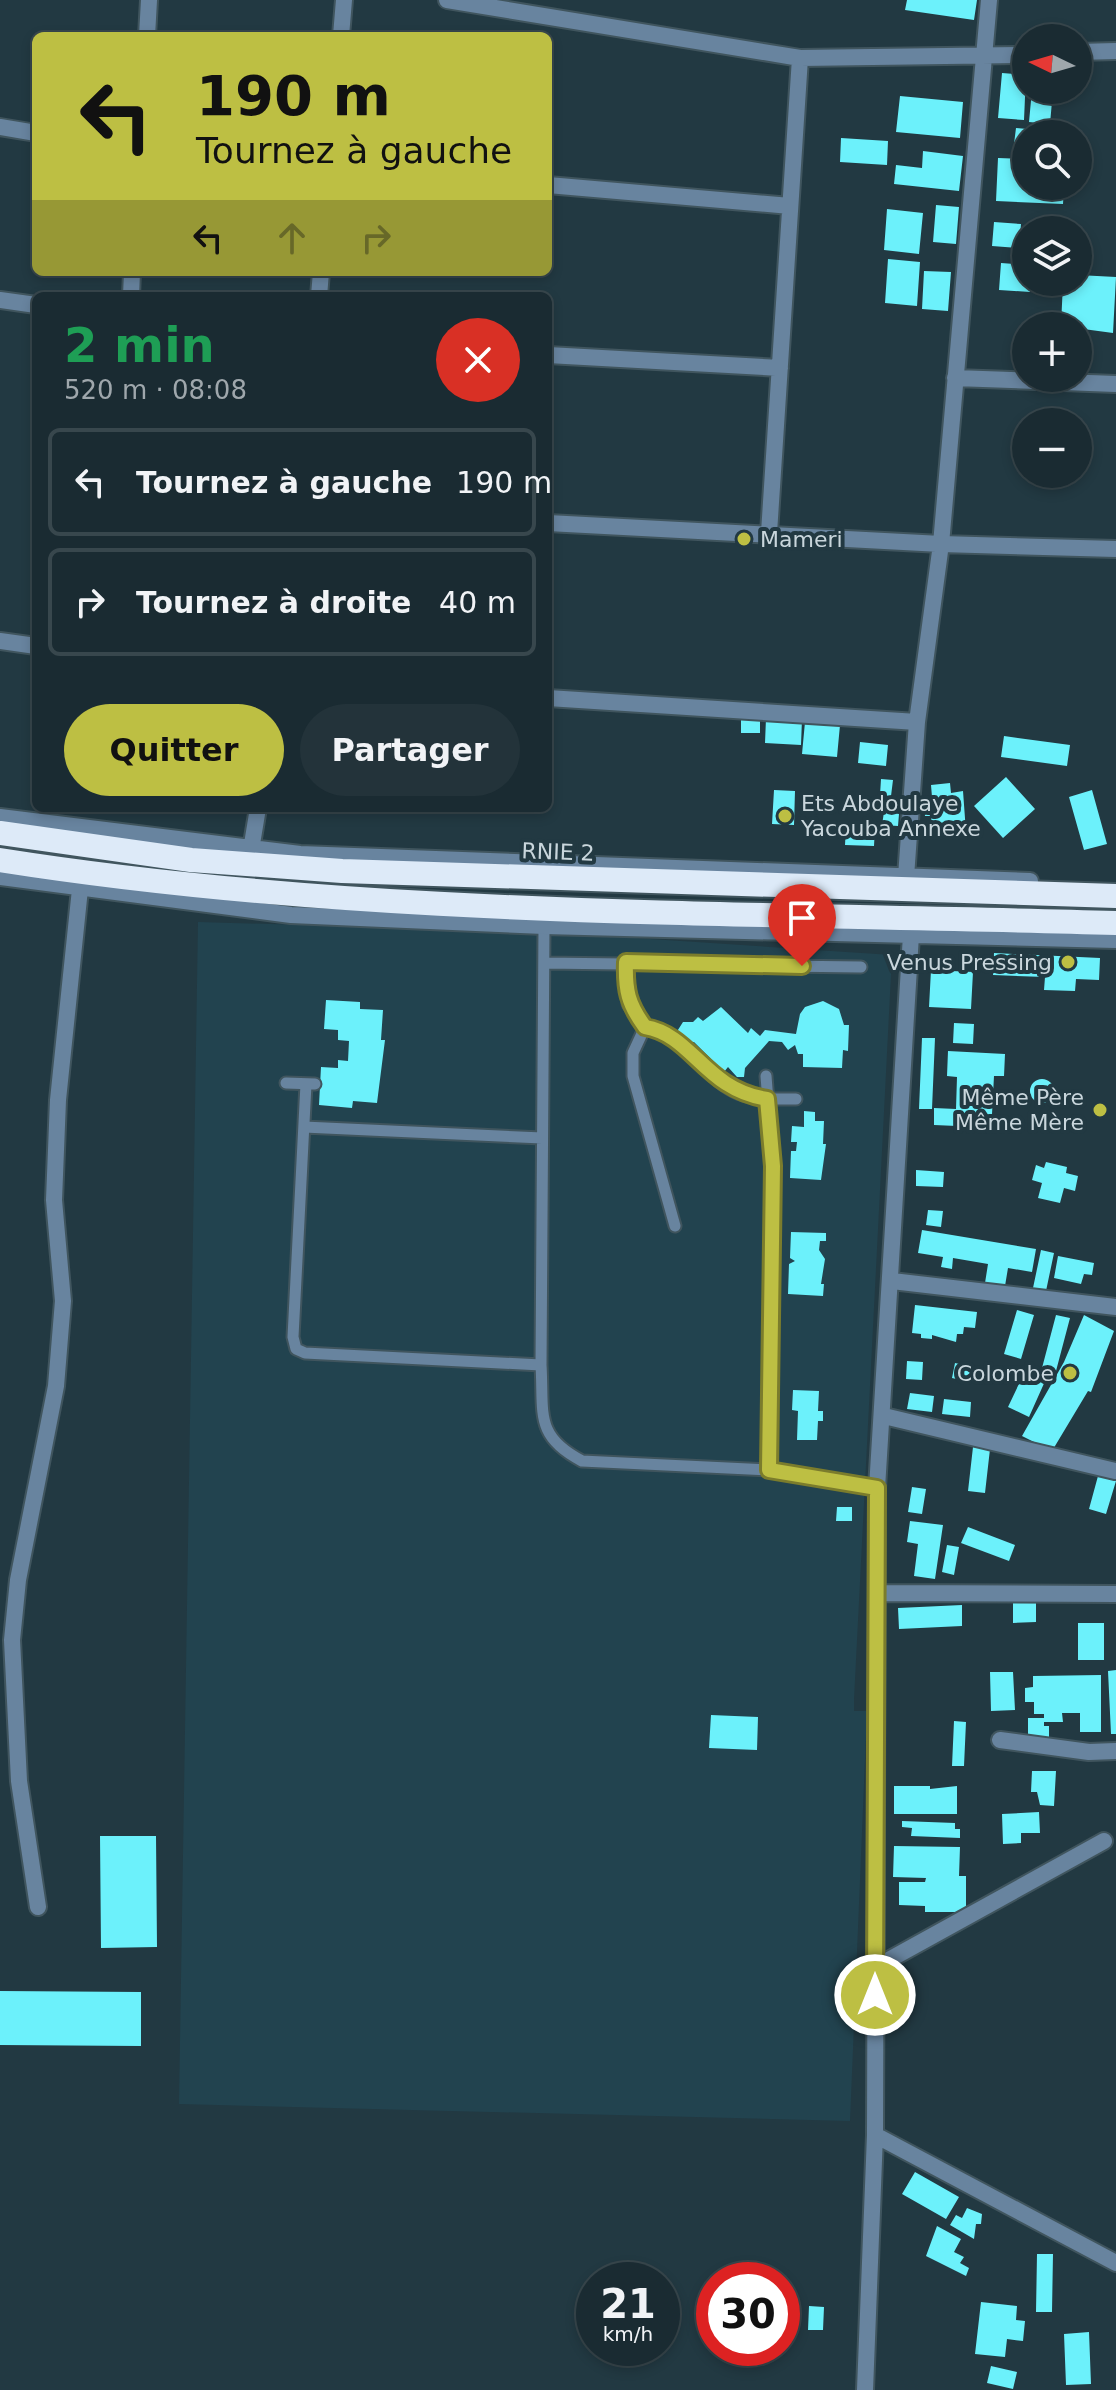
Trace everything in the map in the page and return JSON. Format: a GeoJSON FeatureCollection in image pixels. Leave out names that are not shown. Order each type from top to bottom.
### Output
{"type":"FeatureCollection","features":[{"type":"Feature","properties":{"kind":"highway","name":"RNIE 2"},"geometry":{"type":"LineString","coordinates":[[0,833],[191,860],[342,871],[1116,896]]}},
{"type":"Feature","properties":{"kind":"highway"},"geometry":{"type":"LineString","coordinates":[[0,860],[293,895],[545,908],[1116,923]]}},
{"type":"Feature","properties":{"kind":"street"},"geometry":{"type":"LineString","coordinates":[[147,32],[149,0]]}},
{"type":"Feature","properties":{"kind":"street"},"geometry":{"type":"LineString","coordinates":[[341,32],[344,0]]}},
{"type":"Feature","properties":{"kind":"street"},"geometry":{"type":"LineString","coordinates":[[447,0],[800,58],[1012,56]]}},
{"type":"Feature","properties":{"kind":"street"},"geometry":{"type":"LineString","coordinates":[[906,877],[917,722],[941,544],[989,0]]}},
{"type":"Feature","properties":{"kind":"street"},"geometry":{"type":"LineString","coordinates":[[1092,52],[1116,51]]}},
{"type":"Feature","properties":{"kind":"street"},"geometry":{"type":"LineString","coordinates":[[769,533],[800,58]]}},
{"type":"Feature","properties":{"kind":"street"},"geometry":{"type":"LineString","coordinates":[[0,127],[32,132]]}},
{"type":"Feature","properties":{"kind":"street"},"geometry":{"type":"LineString","coordinates":[[552,185],[790,206]]}},
{"type":"Feature","properties":{"kind":"street"},"geometry":{"type":"LineString","coordinates":[[0,300],[32,304]]}},
{"type":"Feature","properties":{"kind":"street"},"geometry":{"type":"LineString","coordinates":[[552,355],[780,368]]}},
{"type":"Feature","properties":{"kind":"street"},"geometry":{"type":"LineString","coordinates":[[955,378],[1116,384]]}},
{"type":"Feature","properties":{"kind":"street"},"geometry":{"type":"LineString","coordinates":[[552,523],[941,544],[1116,549]]}},
{"type":"Feature","properties":{"kind":"street"},"geometry":{"type":"LineString","coordinates":[[0,641],[32,645]]}},
{"type":"Feature","properties":{"kind":"street"},"geometry":{"type":"LineString","coordinates":[[552,698],[917,722]]}},
{"type":"Feature","properties":{"kind":"street"},"geometry":{"type":"LineString","coordinates":[[251,850],[257,812]]}},
{"type":"Feature","properties":{"kind":"street"},"geometry":{"type":"LineString","coordinates":[[0,817],[251,850],[1116,884]]}},
{"type":"Feature","properties":{"kind":"street"},"geometry":{"type":"LineString","coordinates":[[0,877],[291,915],[544,926],[1116,940]]}},
{"type":"Feature","properties":{"kind":"street"},"geometry":{"type":"LineString","coordinates":[[38,1907],[19,1781],[12,1640],[18,1580],[56,1386],[63,1301],[54,1200],[58,1100],[80,889]]}},
{"type":"Feature","properties":{"kind":"street"},"geometry":{"type":"LineString","coordinates":[[865,2390],[875,2135],[877,1488],[884,1416],[911,935]]}},
{"type":"Feature","properties":{"kind":"street"},"geometry":{"type":"LineString","coordinates":[[892,1281],[1116,1307]]}},
{"type":"Feature","properties":{"kind":"street"},"geometry":{"type":"LineString","coordinates":[[884,1416],[1115,1471]]}},
{"type":"Feature","properties":{"kind":"street"},"geometry":{"type":"LineString","coordinates":[[877,1593],[1116,1594]]}},
{"type":"Feature","properties":{"kind":"street"},"geometry":{"type":"LineString","coordinates":[[1000,1740],[1089,1752],[1116,1751]]}},
{"type":"Feature","properties":{"kind":"street"},"geometry":{"type":"LineString","coordinates":[[876,1967],[1104,1841]]}},
{"type":"Feature","properties":{"kind":"street"},"geometry":{"type":"LineString","coordinates":[[875,2135],[1116,2263]]}},
{"type":"Feature","properties":{"kind":"lane"},"geometry":{"type":"LineString","coordinates":[[544,926],[541,1365],[545,1424],[556,1448],[582,1461],[769,1470],[877,1488]]}},
{"type":"Feature","properties":{"kind":"lane"},"geometry":{"type":"LineString","coordinates":[[626,962],[628,1004],[645,1027],[666,1032],[716,1080],[733,1090],[767,1099],[796,1099]]}},
{"type":"Feature","properties":{"kind":"lane"},"geometry":{"type":"LineString","coordinates":[[544,963],[861,967]]}},
{"type":"Feature","properties":{"kind":"lane"},"geometry":{"type":"LineString","coordinates":[[645,1027],[633,1053],[633,1076],[675,1226]]}},
{"type":"Feature","properties":{"kind":"lane"},"geometry":{"type":"LineString","coordinates":[[766,1076],[773,1166],[769,1470]]}},
{"type":"Feature","properties":{"kind":"lane"},"geometry":{"type":"LineString","coordinates":[[286,1083],[310,1084],[304,1127],[293,1337],[296,1349],[305,1353],[541,1365]]}},
{"type":"Feature","properties":{"kind":"lane"},"geometry":{"type":"LineString","coordinates":[[304,1127],[542,1138]]}},
{"type":"Feature","properties":{"kind":"shaded area"},"geometry":{"type":"Polygon","coordinates":[[[198,922],[545,932],[892,955],[854,1699],[854,1711],[867,1711],[850,2121],[179,2104],[198,922]]]}},
{"type":"Feature","properties":{"kind":"building"},"geometry":{"type":"Polygon","coordinates":[[[907,0],[977,0],[974,20],[905,10],[907,0]]]}},
{"type":"Feature","properties":{"kind":"building"},"geometry":{"type":"Polygon","coordinates":[[[1002,73],[1012,74],[1012,104],[1025,104],[1024,120],[998,118],[1002,73]]]}},
{"type":"Feature","properties":{"kind":"building"},"geometry":{"type":"Polygon","coordinates":[[[900,96],[963,102],[960,138],[896,132],[900,96]]]}},
{"type":"Feature","properties":{"kind":"building"},"geometry":{"type":"Polygon","coordinates":[[[1031,104],[1052,104],[1050,120],[1029,120],[1031,104]]]}},
{"type":"Feature","properties":{"kind":"building"},"geometry":{"type":"Polygon","coordinates":[[[841,138],[888,141],[887,165],[840,162],[841,138]]]}},
{"type":"Feature","properties":{"kind":"building"},"geometry":{"type":"Polygon","coordinates":[[[923,151],[963,156],[959,191],[894,184],[896,165],[922,168],[923,151]]]}},
{"type":"Feature","properties":{"kind":"building"},"geometry":{"type":"Polygon","coordinates":[[[998,158],[1012,158],[1012,200],[1063,200],[1063,204],[996,201],[998,158]]]}},
{"type":"Feature","properties":{"kind":"building"},"geometry":{"type":"Polygon","coordinates":[[[936,205],[959,207],[956,244],[933,242],[936,205]]]}},
{"type":"Feature","properties":{"kind":"building"},"geometry":{"type":"Polygon","coordinates":[[[887,209],[923,213],[919,254],[884,250],[887,209]]]}},
{"type":"Feature","properties":{"kind":"building"},"geometry":{"type":"Polygon","coordinates":[[[994,222],[1012,223],[1012,247],[992,246],[994,222]]]}},
{"type":"Feature","properties":{"kind":"building"},"geometry":{"type":"Polygon","coordinates":[[[888,259],[920,262],[917,306],[885,303],[888,259]]]}},
{"type":"Feature","properties":{"kind":"building"},"geometry":{"type":"Polygon","coordinates":[[[1001,263],[1012,264],[1012,291],[999,290],[1001,263]]]}},
{"type":"Feature","properties":{"kind":"building"},"geometry":{"type":"Polygon","coordinates":[[[924,271],[951,272],[948,311],[922,309],[924,271]]]}},
{"type":"Feature","properties":{"kind":"building"},"geometry":{"type":"Polygon","coordinates":[[[1092,276],[1116,277],[1113,333],[1092,330],[1092,312],[1062,312],[1062,296],[1092,296],[1092,276]]]}},
{"type":"Feature","properties":{"kind":"building"},"geometry":{"type":"Polygon","coordinates":[[[741,717],[760,718],[760,733],[741,733],[741,717]]]}},
{"type":"Feature","properties":{"kind":"building"},"geometry":{"type":"Polygon","coordinates":[[[766,718],[802,719],[801,745],[765,743],[766,718]]]}},
{"type":"Feature","properties":{"kind":"building"},"geometry":{"type":"Polygon","coordinates":[[[805,722],[840,725],[837,757],[802,754],[805,722]]]}},
{"type":"Feature","properties":{"kind":"building"},"geometry":{"type":"Polygon","coordinates":[[[1004,736],[1070,745],[1067,766],[1001,757],[1004,736]]]}},
{"type":"Feature","properties":{"kind":"building"},"geometry":{"type":"Polygon","coordinates":[[[860,742],[888,745],[886,766],[858,763],[860,742]]]}},
{"type":"Feature","properties":{"kind":"building"},"geometry":{"type":"Polygon","coordinates":[[[1006,777],[1035,809],[1003,838],[974,806],[1006,777]]]}},
{"type":"Feature","properties":{"kind":"building"},"geometry":{"type":"Polygon","coordinates":[[[881,779],[893,780],[891,796],[880,795],[881,779]]]}},
{"type":"Feature","properties":{"kind":"building"},"geometry":{"type":"Polygon","coordinates":[[[950,783],[951,793],[963,791],[966,832],[933,835],[931,816],[925,816],[923,798],[932,797],[931,785],[950,783]]]}},
{"type":"Feature","properties":{"kind":"building"},"geometry":{"type":"Polygon","coordinates":[[[774,790],[795,791],[794,825],[772,824],[774,790]]]}},
{"type":"Feature","properties":{"kind":"building"},"geometry":{"type":"Polygon","coordinates":[[[1092,790],[1107,844],[1084,850],[1069,797],[1092,790]]]}},
{"type":"Feature","properties":{"kind":"building"},"geometry":{"type":"Polygon","coordinates":[[[884,812],[899,814],[898,826],[882,825],[884,812]]]}},
{"type":"Feature","properties":{"kind":"building"},"geometry":{"type":"Polygon","coordinates":[[[846,826],[875,827],[874,846],[845,845],[846,826]]]}},
{"type":"Feature","properties":{"kind":"building"},"geometry":{"type":"Polygon","coordinates":[[[994,953],[1100,958],[1099,980],[1076,979],[1075,991],[1044,990],[1045,977],[993,975],[994,953]]]}},
{"type":"Feature","properties":{"kind":"building"},"geometry":{"type":"Polygon","coordinates":[[[931,970],[973,972],[971,1009],[929,1007],[931,970]]]}},
{"type":"Feature","properties":{"kind":"building"},"geometry":{"type":"Polygon","coordinates":[[[326,1000],[360,1002],[360,1009],[383,1010],[381,1040],[385,1040],[377,1103],[353,1101],[352,1108],[319,1105],[321,1067],[338,1068],[338,1060],[348,1061],[349,1041],[338,1040],[338,1030],[324,1029],[326,1000]]]}},
{"type":"Feature","properties":{"kind":"building"},"geometry":{"type":"Polygon","coordinates":[[[823,1001],[839,1009],[844,1025],[849,1025],[848,1051],[843,1050],[842,1068],[803,1067],[803,1054],[798,1054],[795,1045],[788,1050],[782,1042],[769,1041],[745,1068],[744,1077],[737,1077],[728,1067],[724,1072],[694,1042],[683,1044],[676,1033],[683,1022],[693,1022],[698,1017],[703,1021],[721,1007],[748,1033],[751,1028],[760,1036],[765,1030],[796,1034],[800,1014],[805,1007],[823,1001]]]}},
{"type":"Feature","properties":{"kind":"building"},"geometry":{"type":"Polygon","coordinates":[[[954,1023],[974,1024],[973,1044],[953,1043],[954,1023]]]}},
{"type":"Feature","properties":{"kind":"building"},"geometry":{"type":"Polygon","coordinates":[[[922,1038],[935,1038],[932,1109],[919,1109],[922,1038]]]}},
{"type":"Feature","properties":{"kind":"building"},"geometry":{"type":"Polygon","coordinates":[[[948,1051],[1005,1054],[1004,1076],[994,1076],[991,1133],[980,1132],[980,1127],[934,1125],[934,1108],[956,1109],[957,1077],[947,1076],[948,1051]]]}},
{"type":"Feature","properties":{"kind":"building"},"geometry":{"type":"Polygon","coordinates":[[[1042,1079],[1053,1086],[1054,1091],[1047,1102],[1042,1103],[1031,1096],[1030,1091],[1037,1080],[1042,1079]]]}},
{"type":"Feature","properties":{"kind":"building"},"geometry":{"type":"Polygon","coordinates":[[[804,1111],[815,1112],[815,1121],[824,1121],[823,1144],[826,1144],[821,1180],[790,1178],[791,1151],[796,1151],[797,1142],[791,1142],[792,1126],[804,1127],[804,1111]]]}},
{"type":"Feature","properties":{"kind":"building"},"geometry":{"type":"Polygon","coordinates":[[[1046,1162],[1067,1167],[1066,1173],[1078,1176],[1075,1191],[1064,1188],[1060,1203],[1038,1198],[1042,1183],[1032,1180],[1036,1165],[1044,1168],[1046,1162]]]}},
{"type":"Feature","properties":{"kind":"building"},"geometry":{"type":"Polygon","coordinates":[[[916,1170],[944,1172],[943,1187],[916,1186],[916,1170]]]}},
{"type":"Feature","properties":{"kind":"building"},"geometry":{"type":"Polygon","coordinates":[[[928,1210],[943,1211],[941,1227],[926,1225],[928,1210]]]}},
{"type":"Feature","properties":{"kind":"building"},"geometry":{"type":"Polygon","coordinates":[[[922,1230],[1036,1249],[1032,1272],[1008,1268],[1005,1286],[985,1283],[988,1264],[953,1258],[952,1269],[941,1267],[943,1257],[918,1253],[922,1230]]]}},
{"type":"Feature","properties":{"kind":"building"},"geometry":{"type":"Polygon","coordinates":[[[791,1232],[826,1233],[826,1241],[820,1241],[819,1250],[825,1259],[821,1284],[824,1284],[823,1296],[788,1294],[789,1264],[795,1261],[790,1258],[791,1232]]]}},
{"type":"Feature","properties":{"kind":"building"},"geometry":{"type":"Polygon","coordinates":[[[1041,1250],[1054,1253],[1046,1291],[1033,1288],[1041,1250]]]}},
{"type":"Feature","properties":{"kind":"building"},"geometry":{"type":"Polygon","coordinates":[[[1058,1256],[1094,1263],[1092,1275],[1084,1274],[1081,1284],[1054,1278],[1058,1256]]]}},
{"type":"Feature","properties":{"kind":"building"},"geometry":{"type":"Polygon","coordinates":[[[915,1305],[977,1312],[975,1328],[964,1327],[963,1334],[957,1334],[956,1342],[932,1335],[932,1339],[921,1338],[921,1334],[912,1333],[915,1305]]]}},
{"type":"Feature","properties":{"kind":"building"},"geometry":{"type":"Polygon","coordinates":[[[1017,1310],[1034,1315],[1021,1359],[1004,1354],[1017,1310]]]}},
{"type":"Feature","properties":{"kind":"building"},"geometry":{"type":"Polygon","coordinates":[[[1056,1315],[1070,1318],[1056,1371],[1042,1368],[1056,1315]]]}},
{"type":"Feature","properties":{"kind":"building"},"geometry":{"type":"Polygon","coordinates":[[[1084,1315],[1114,1331],[1091,1392],[1088,1391],[1052,1451],[1022,1436],[1064,1362],[1084,1315]]]}},
{"type":"Feature","properties":{"kind":"building"},"geometry":{"type":"Polygon","coordinates":[[[907,1361],[923,1362],[922,1380],[906,1379],[907,1361]]]}},
{"type":"Feature","properties":{"kind":"building"},"geometry":{"type":"Polygon","coordinates":[[[955,1363],[977,1368],[974,1383],[952,1378],[955,1363]]]}},
{"type":"Feature","properties":{"kind":"building"},"geometry":{"type":"Polygon","coordinates":[[[1026,1369],[1046,1379],[1029,1417],[1008,1407],[1026,1369]]]}},
{"type":"Feature","properties":{"kind":"building"},"geometry":{"type":"Polygon","coordinates":[[[793,1390],[819,1391],[818,1411],[823,1411],[823,1421],[818,1421],[817,1440],[797,1440],[798,1411],[792,1410],[793,1390]]]}},
{"type":"Feature","properties":{"kind":"building"},"geometry":{"type":"Polygon","coordinates":[[[910,1393],[934,1396],[932,1412],[907,1409],[910,1393]]]}},
{"type":"Feature","properties":{"kind":"building"},"geometry":{"type":"Polygon","coordinates":[[[944,1399],[971,1402],[970,1417],[942,1414],[944,1399]]]}},
{"type":"Feature","properties":{"kind":"building"},"geometry":{"type":"Polygon","coordinates":[[[973,1447],[990,1449],[985,1493],[968,1491],[973,1447]]]}},
{"type":"Feature","properties":{"kind":"building"},"geometry":{"type":"Polygon","coordinates":[[[1098,1476],[1116,1481],[1106,1514],[1089,1509],[1098,1476]]]}},
{"type":"Feature","properties":{"kind":"building"},"geometry":{"type":"Polygon","coordinates":[[[912,1487],[926,1489],[922,1514],[908,1512],[912,1487]]]}},
{"type":"Feature","properties":{"kind":"building"},"geometry":{"type":"Polygon","coordinates":[[[837,1507],[852,1507],[852,1521],[836,1521],[837,1507]]]}},
{"type":"Feature","properties":{"kind":"building"},"geometry":{"type":"Polygon","coordinates":[[[910,1521],[943,1525],[935,1579],[914,1576],[918,1544],[907,1542],[910,1521]]]}},
{"type":"Feature","properties":{"kind":"building"},"geometry":{"type":"Polygon","coordinates":[[[968,1527],[1015,1545],[1009,1561],[961,1543],[968,1527]]]}},
{"type":"Feature","properties":{"kind":"building"},"geometry":{"type":"Polygon","coordinates":[[[947,1545],[959,1547],[954,1575],[942,1572],[947,1545]]]}},
{"type":"Feature","properties":{"kind":"building"},"geometry":{"type":"Polygon","coordinates":[[[1013,1603],[1036,1603],[1036,1622],[1013,1623],[1013,1603]]]}},
{"type":"Feature","properties":{"kind":"building"},"geometry":{"type":"Polygon","coordinates":[[[962,1605],[962,1626],[899,1629],[898,1608],[962,1605]]]}},
{"type":"Feature","properties":{"kind":"building"},"geometry":{"type":"Polygon","coordinates":[[[1078,1623],[1104,1623],[1104,1660],[1078,1660],[1078,1623]]]}},
{"type":"Feature","properties":{"kind":"building"},"geometry":{"type":"Polygon","coordinates":[[[1116,1670],[1116,1734],[1111,1734],[1108,1671],[1116,1670]]]}},
{"type":"Feature","properties":{"kind":"building"},"geometry":{"type":"Polygon","coordinates":[[[990,1672],[1013,1672],[1015,1710],[991,1711],[990,1672]]]}},
{"type":"Feature","properties":{"kind":"building"},"geometry":{"type":"Polygon","coordinates":[[[1101,1675],[1101,1732],[1080,1732],[1080,1713],[1062,1713],[1063,1722],[1044,1722],[1044,1726],[1049,1726],[1049,1738],[1028,1739],[1028,1718],[1044,1718],[1044,1714],[1034,1714],[1034,1702],[1025,1702],[1025,1688],[1033,1687],[1033,1676],[1101,1675]]]}},
{"type":"Feature","properties":{"kind":"building"},"geometry":{"type":"Polygon","coordinates":[[[711,1715],[758,1717],[757,1750],[709,1748],[711,1715]]]}},
{"type":"Feature","properties":{"kind":"building"},"geometry":{"type":"Polygon","coordinates":[[[954,1721],[966,1722],[964,1766],[952,1766],[954,1721]]]}},
{"type":"Feature","properties":{"kind":"building"},"geometry":{"type":"Polygon","coordinates":[[[1032,1771],[1056,1771],[1054,1806],[1040,1805],[1037,1792],[1031,1792],[1032,1771]]]}},
{"type":"Feature","properties":{"kind":"building"},"geometry":{"type":"Polygon","coordinates":[[[894,1786],[930,1786],[930,1789],[957,1786],[957,1814],[894,1814],[894,1786]]]}},
{"type":"Feature","properties":{"kind":"building"},"geometry":{"type":"Polygon","coordinates":[[[1039,1812],[1040,1833],[1021,1833],[1021,1843],[1003,1844],[1002,1814],[1039,1812]]]}},
{"type":"Feature","properties":{"kind":"building"},"geometry":{"type":"Polygon","coordinates":[[[902,1821],[955,1823],[955,1829],[960,1829],[960,1838],[911,1836],[912,1828],[902,1827],[902,1821]]]}},
{"type":"Feature","properties":{"kind":"building"},"geometry":{"type":"Polygon","coordinates":[[[100,1836],[156,1836],[157,1947],[101,1948],[100,1836]]]}},
{"type":"Feature","properties":{"kind":"building"},"geometry":{"type":"Polygon","coordinates":[[[894,1846],[960,1847],[959,1876],[966,1876],[966,1912],[925,1912],[925,1906],[899,1905],[899,1882],[925,1882],[926,1878],[893,1877],[894,1846]]]}},
{"type":"Feature","properties":{"kind":"building"},"geometry":{"type":"Polygon","coordinates":[[[0,1991],[141,1992],[141,2046],[0,2045],[0,1991]]]}},
{"type":"Feature","properties":{"kind":"building"},"geometry":{"type":"Polygon","coordinates":[[[915,2172],[959,2197],[946,2219],[902,2194],[915,2172]]]}},
{"type":"Feature","properties":{"kind":"building"},"geometry":{"type":"Polygon","coordinates":[[[967,2208],[982,2214],[981,2224],[976,2224],[974,2239],[950,2225],[956,2215],[962,2218],[967,2208]]]}},
{"type":"Feature","properties":{"kind":"building"},"geometry":{"type":"Polygon","coordinates":[[[937,2226],[961,2239],[954,2252],[964,2257],[960,2263],[969,2268],[966,2276],[926,2256],[937,2226]]]}},
{"type":"Feature","properties":{"kind":"building"},"geometry":{"type":"Polygon","coordinates":[[[1037,2254],[1053,2254],[1052,2312],[1036,2312],[1037,2254]]]}},
{"type":"Feature","properties":{"kind":"building"},"geometry":{"type":"Polygon","coordinates":[[[981,2302],[1017,2306],[1016,2320],[1025,2321],[1023,2341],[1007,2339],[1005,2357],[975,2354],[981,2302]]]}},
{"type":"Feature","properties":{"kind":"building"},"geometry":{"type":"Polygon","coordinates":[[[809,2306],[824,2307],[823,2330],[808,2330],[809,2306]]]}},
{"type":"Feature","properties":{"kind":"building"},"geometry":{"type":"Polygon","coordinates":[[[1089,2332],[1091,2384],[1066,2385],[1064,2334],[1089,2332]]]}},
{"type":"Feature","properties":{"kind":"building"},"geometry":{"type":"Polygon","coordinates":[[[991,2366],[1017,2372],[1013,2389],[987,2383],[991,2366]]]}},
{"type":"Feature","properties":{"kind":"place","name":"Mameri"},"geometry":{"type":"Point","coordinates":[744,539]}},
{"type":"Feature","properties":{"kind":"place","name":"Ets Abdoulaye Yacouba Annexe"},"geometry":{"type":"Point","coordinates":[785,816]}},
{"type":"Feature","properties":{"kind":"place","name":"Venus Pressing"},"geometry":{"type":"Point","coordinates":[1068,962]}},
{"type":"Feature","properties":{"kind":"place","name":"Même Père Même Mère"},"geometry":{"type":"Point","coordinates":[1100,1110]}},
{"type":"Feature","properties":{"kind":"place","name":"Colombe"},"geometry":{"type":"Point","coordinates":[1070,1373]}},
{"type":"Feature","properties":{"kind":"route"},"geometry":{"type":"LineString","coordinates":[[802,966],[626,962],[625,990],[628,1004],[645,1027],[666,1032],[716,1080],[743,1095],[767,1099],[773,1166],[769,1470],[877,1488],[875,1995]]}}]}
